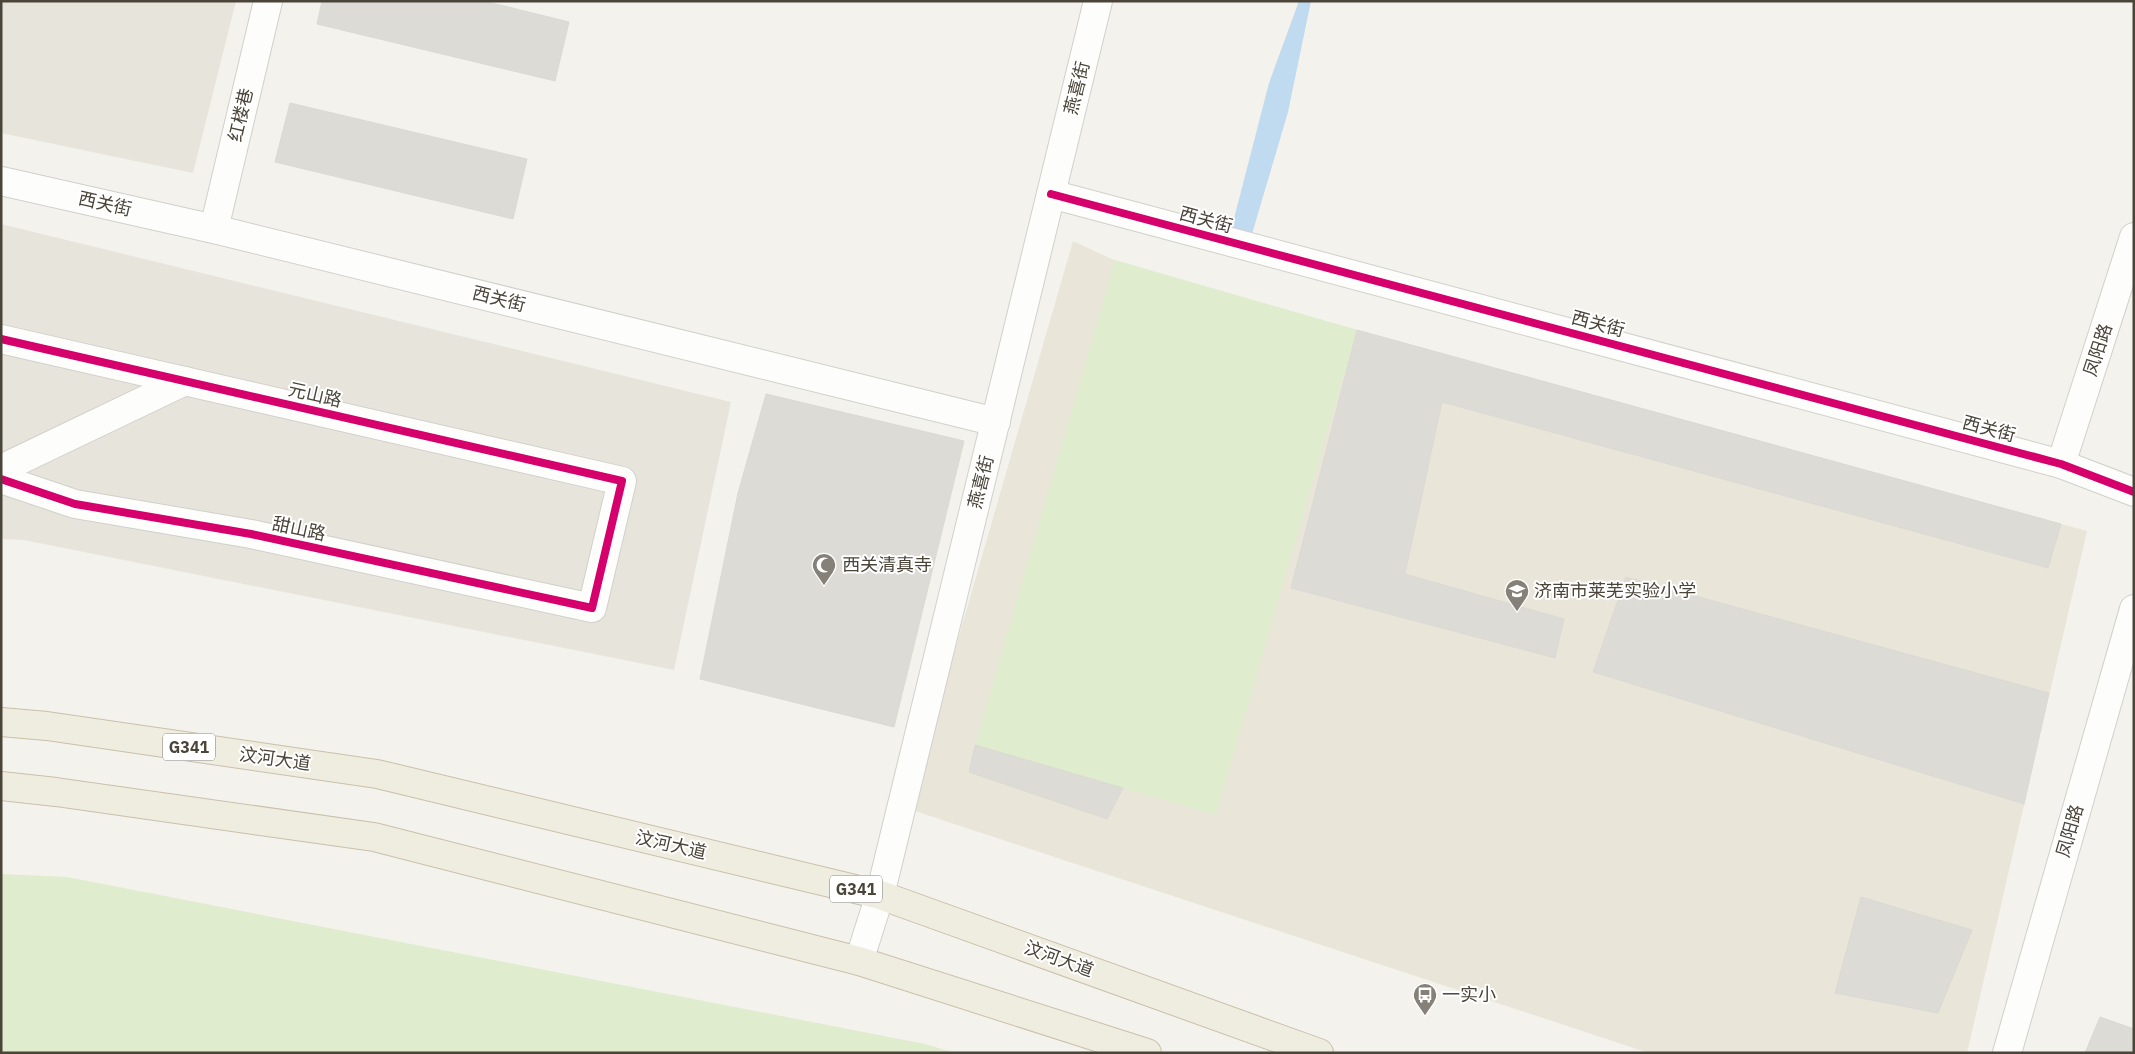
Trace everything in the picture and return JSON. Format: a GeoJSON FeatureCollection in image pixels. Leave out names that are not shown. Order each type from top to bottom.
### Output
{"type":"FeatureCollection","features":[{"type":"Feature","properties":{"kind":"highway","name":"汶河大道"},"geometry":{"type":"LineString","coordinates":[[1,722],[46,726],[377,774],[880,895],[1289,1048],[1319,1053]]}},
{"type":"Feature","properties":{"kind":"highway"},"geometry":{"type":"LineString","coordinates":[[1,786],[56,792],[374,837],[860,961],[1147,1053]]}},
{"type":"Feature","properties":{"kind":"street","name":"红楼巷"},"geometry":{"type":"LineString","coordinates":[[214,229],[268,1]]}},
{"type":"Feature","properties":{"kind":"street","name":"燕喜街"},"geometry":{"type":"LineString","coordinates":[[860,961],[880,895],[1098,1]]}},
{"type":"Feature","properties":{"kind":"street","name":"西关街"},"geometry":{"type":"LineString","coordinates":[[1,181],[214,229],[996,422]]}},
{"type":"Feature","properties":{"kind":"street","name":"西关街"},"geometry":{"type":"LineString","coordinates":[[1051,194],[2061,464],[2134,492]]}},
{"type":"Feature","properties":{"kind":"street","name":"凤阳路"},"geometry":{"type":"LineString","coordinates":[[2061,464],[2134,237]]}},
{"type":"Feature","properties":{"kind":"street","name":"元山路"},"geometry":{"type":"LineString","coordinates":[[1,339],[622,481],[592,608]]}},
{"type":"Feature","properties":{"kind":"street"},"geometry":{"type":"LineString","coordinates":[[1,469],[185,381]]}},
{"type":"Feature","properties":{"kind":"street","name":"甜山路"},"geometry":{"type":"LineString","coordinates":[[1,479],[76,504],[251,534],[592,608]]}},
{"type":"Feature","properties":{"kind":"street","name":"凤阳路"},"geometry":{"type":"LineString","coordinates":[[2007,1053],[2134,610]]}},
{"type":"Feature","properties":{"kind":"shaded area"},"geometry":{"type":"Polygon","coordinates":[[[1,1],[236,1],[193,173],[1,133],[1,1]]]}},
{"type":"Feature","properties":{"kind":"shaded area"},"geometry":{"type":"Polygon","coordinates":[[[1,224],[731,402],[674,670],[24,540],[1,539],[1,224]]]}},
{"type":"Feature","properties":{"kind":"shaded area","name":"济南市莱芜实验小学"},"geometry":{"type":"Polygon","coordinates":[[[1073,241],[1116,261],[1357,330],[2087,531],[1967,1053],[1649,1053],[909,809],[1073,241]]]}},
{"type":"Feature","properties":{"kind":"green space"},"geometry":{"type":"Polygon","coordinates":[[[1115,260],[1357,330],[1216,815],[975,745],[1115,260]]]}},
{"type":"Feature","properties":{"kind":"green space"},"geometry":{"type":"Polygon","coordinates":[[[1,874],[67,877],[925,1044],[955,1053],[1,1053],[1,874]]]}},
{"type":"Feature","properties":{"kind":"water"},"geometry":{"type":"Polygon","coordinates":[[[1299,1],[1311,1],[1288,112],[1249,244],[1229,238],[1269,83],[1299,1]]]}},
{"type":"Feature","properties":{"kind":"building"},"geometry":{"type":"Polygon","coordinates":[[[322,1],[484,1],[569,22],[555,81],[317,24],[322,1]]]}},
{"type":"Feature","properties":{"kind":"building"},"geometry":{"type":"Polygon","coordinates":[[[290,103],[527,159],[513,219],[275,162],[290,103]]]}},
{"type":"Feature","properties":{"kind":"building"},"geometry":{"type":"Polygon","coordinates":[[[1357,330],[2061,524],[2048,568],[1442,402],[1405,574],[1564,619],[1555,658],[1291,588],[1357,330]]]}},
{"type":"Feature","properties":{"kind":"building","name":"西关清真寺"},"geometry":{"type":"Polygon","coordinates":[[[766,394],[964,441],[894,727],[700,679],[738,493],[766,394]]]}},
{"type":"Feature","properties":{"kind":"building"},"geometry":{"type":"Polygon","coordinates":[[[1626,577],[2049,693],[2024,804],[1593,672],[1626,577]]]}},
{"type":"Feature","properties":{"kind":"building"},"geometry":{"type":"Polygon","coordinates":[[[975,745],[1123,788],[1107,819],[969,772],[975,745]]]}},
{"type":"Feature","properties":{"kind":"building"},"geometry":{"type":"Polygon","coordinates":[[[1861,897],[1972,930],[1938,1013],[1835,993],[1861,897]]]}},
{"type":"Feature","properties":{"kind":"building"},"geometry":{"type":"Polygon","coordinates":[[[2100,1017],[2134,1029],[2134,1053],[2085,1053],[2100,1017]]]}},
{"type":"Feature","properties":{"kind":"cycle path"},"geometry":{"type":"LineString","coordinates":[[1051,194],[2061,464],[2134,492]]}},
{"type":"Feature","properties":{"kind":"cycle path"},"geometry":{"type":"LineString","coordinates":[[1,339],[622,481],[592,608],[251,534],[75,504],[1,479]]}},
{"type":"Feature","properties":{"kind":"place","name":"西关清真寺"},"geometry":{"type":"Point","coordinates":[824,586]}},
{"type":"Feature","properties":{"kind":"place","name":"济南市莱芜实验小学"},"geometry":{"type":"Point","coordinates":[1517,612]}},
{"type":"Feature","properties":{"kind":"place","name":"一实小"},"geometry":{"type":"Point","coordinates":[1425,1016]}}]}
